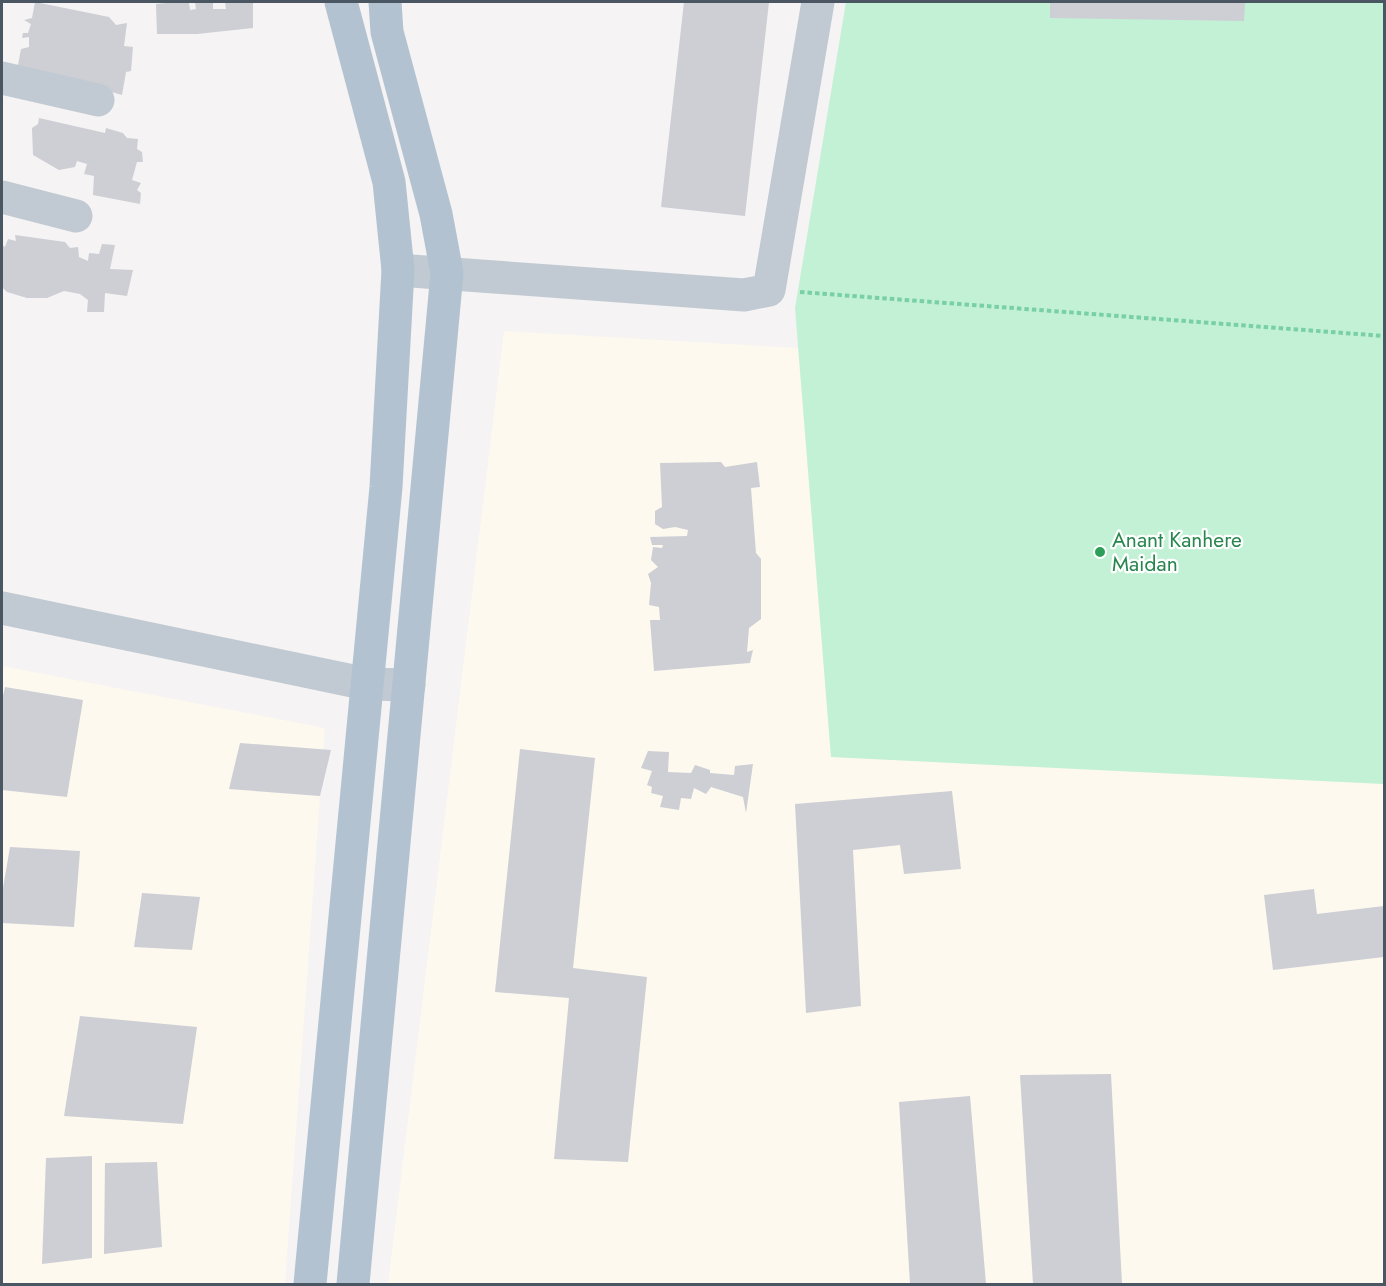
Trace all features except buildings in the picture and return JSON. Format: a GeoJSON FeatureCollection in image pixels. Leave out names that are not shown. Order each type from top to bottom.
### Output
{"type":"FeatureCollection","features":[{"type":"Feature","properties":{"kind":"main road"},"geometry":{"type":"LineString","coordinates":[[310,1284],[386,487],[398,270],[389,182],[340,2]]}},
{"type":"Feature","properties":{"kind":"main road"},"geometry":{"type":"LineString","coordinates":[[353,1284],[447,273],[436,214],[387,32],[385,2]]}},
{"type":"Feature","properties":{"kind":"street"},"geometry":{"type":"LineString","coordinates":[[398,270],[744,295],[769,290],[818,2]]}},
{"type":"Feature","properties":{"kind":"street"},"geometry":{"type":"LineString","coordinates":[[2,78],[98,100]]}},
{"type":"Feature","properties":{"kind":"street"},"geometry":{"type":"LineString","coordinates":[[2,197],[76,216]]}},
{"type":"Feature","properties":{"kind":"street"},"geometry":{"type":"LineString","coordinates":[[2,608],[367,684],[409,685]]}},
{"type":"Feature","properties":{"kind":"path"},"geometry":{"type":"LineString","coordinates":[[769,290],[1384,336]]}},
{"type":"Feature","properties":{"kind":"shaded area"},"geometry":{"type":"Polygon","coordinates":[[[504,331],[798,348],[831,757],[1384,784],[1384,1284],[388,1284],[504,331]]]}},
{"type":"Feature","properties":{"kind":"shaded area"},"geometry":{"type":"Polygon","coordinates":[[[2,666],[325,728],[285,1284],[2,1284],[2,666]]]}},
{"type":"Feature","properties":{"kind":"green space","name":"Anant Kanhere Maidan"},"geometry":{"type":"Polygon","coordinates":[[[846,2],[1384,2],[1384,784],[831,757],[795,308],[846,2]]]}},
{"type":"Feature","properties":{"kind":"place","name":"Anant Kanhere Maidan"},"geometry":{"type":"Point","coordinates":[1100,552]}}]}
